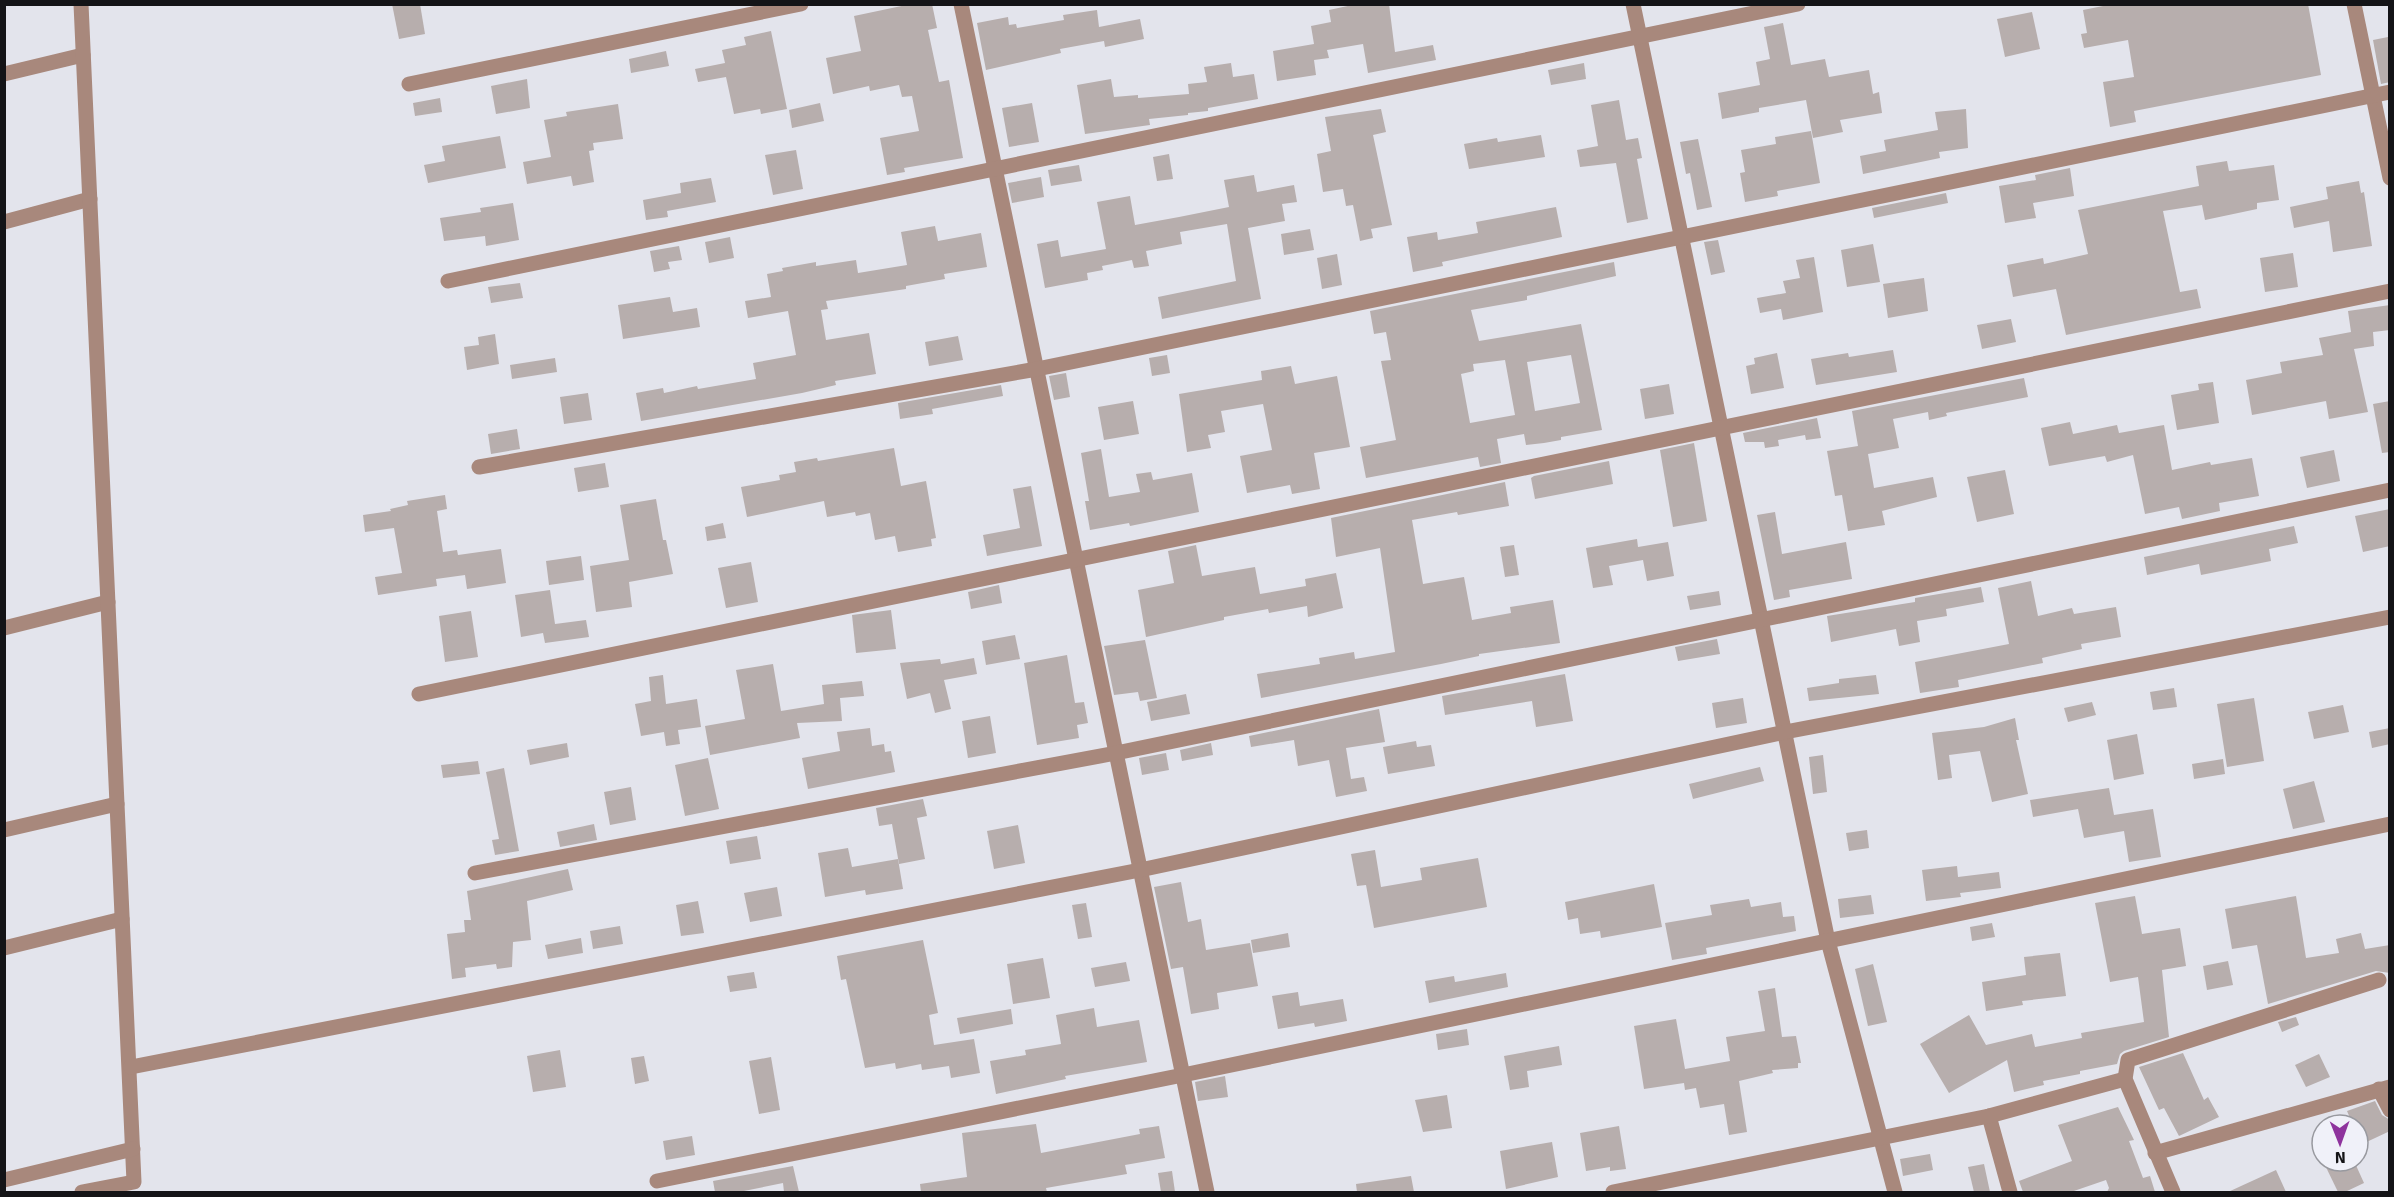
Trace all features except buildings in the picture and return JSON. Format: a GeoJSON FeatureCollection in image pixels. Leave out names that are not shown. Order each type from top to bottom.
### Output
{"type":"FeatureCollection","features":[{"type":"Feature","properties":{"kind":"street"},"geometry":{"type":"LineString","coordinates":[[81,4],[135,1187],[82,1192]]}},
{"type":"Feature","properties":{"kind":"street"},"geometry":{"type":"LineString","coordinates":[[409,84],[801,4]]}},
{"type":"Feature","properties":{"kind":"street"},"geometry":{"type":"LineString","coordinates":[[962,4],[1207,1192]]}},
{"type":"Feature","properties":{"kind":"street"},"geometry":{"type":"LineString","coordinates":[[1633,4],[1828,941],[1895,1192]]}},
{"type":"Feature","properties":{"kind":"street"},"geometry":{"type":"LineString","coordinates":[[448,281],[1798,4]]}},
{"type":"Feature","properties":{"kind":"street"},"geometry":{"type":"LineString","coordinates":[[2354,4],[2390,178]]}},
{"type":"Feature","properties":{"kind":"street"},"geometry":{"type":"LineString","coordinates":[[4,74],[83,55]]}},
{"type":"Feature","properties":{"kind":"street"},"geometry":{"type":"LineString","coordinates":[[479,467],[1037,369],[2390,92]]}},
{"type":"Feature","properties":{"kind":"street"},"geometry":{"type":"LineString","coordinates":[[4,222],[90,200]]}},
{"type":"Feature","properties":{"kind":"street"},"geometry":{"type":"LineString","coordinates":[[419,694],[2390,291]]}},
{"type":"Feature","properties":{"kind":"street"},"geometry":{"type":"LineString","coordinates":[[475,873],[1116,753],[2390,490]]}},
{"type":"Feature","properties":{"kind":"street"},"geometry":{"type":"LineString","coordinates":[[4,628],[108,602]]}},
{"type":"Feature","properties":{"kind":"street"},"geometry":{"type":"LineString","coordinates":[[131,1067],[1140,870],[1785,732],[2390,617]]}},
{"type":"Feature","properties":{"kind":"street"},"geometry":{"type":"LineString","coordinates":[[4,831],[117,804]]}},
{"type":"Feature","properties":{"kind":"street"},"geometry":{"type":"LineString","coordinates":[[657,1181],[1183,1075],[2390,824]]}},
{"type":"Feature","properties":{"kind":"street"},"geometry":{"type":"LineString","coordinates":[[4,948],[122,919]]}},
{"type":"Feature","properties":{"kind":"street"},"geometry":{"type":"LineString","coordinates":[[2173,1192],[2125,1079],[2128,1060],[2379,980]]}},
{"type":"Feature","properties":{"kind":"street"},"geometry":{"type":"LineString","coordinates":[[1613,1192],[1880,1140],[1989,1116],[2125,1079]]}},
{"type":"Feature","properties":{"kind":"street"},"geometry":{"type":"LineString","coordinates":[[2155,1153],[2384,1088],[2390,1110]]}},
{"type":"Feature","properties":{"kind":"street"},"geometry":{"type":"LineString","coordinates":[[1989,1116],[2010,1192]]}},
{"type":"Feature","properties":{"kind":"street"},"geometry":{"type":"LineString","coordinates":[[4,1180],[133,1149]]}}]}
